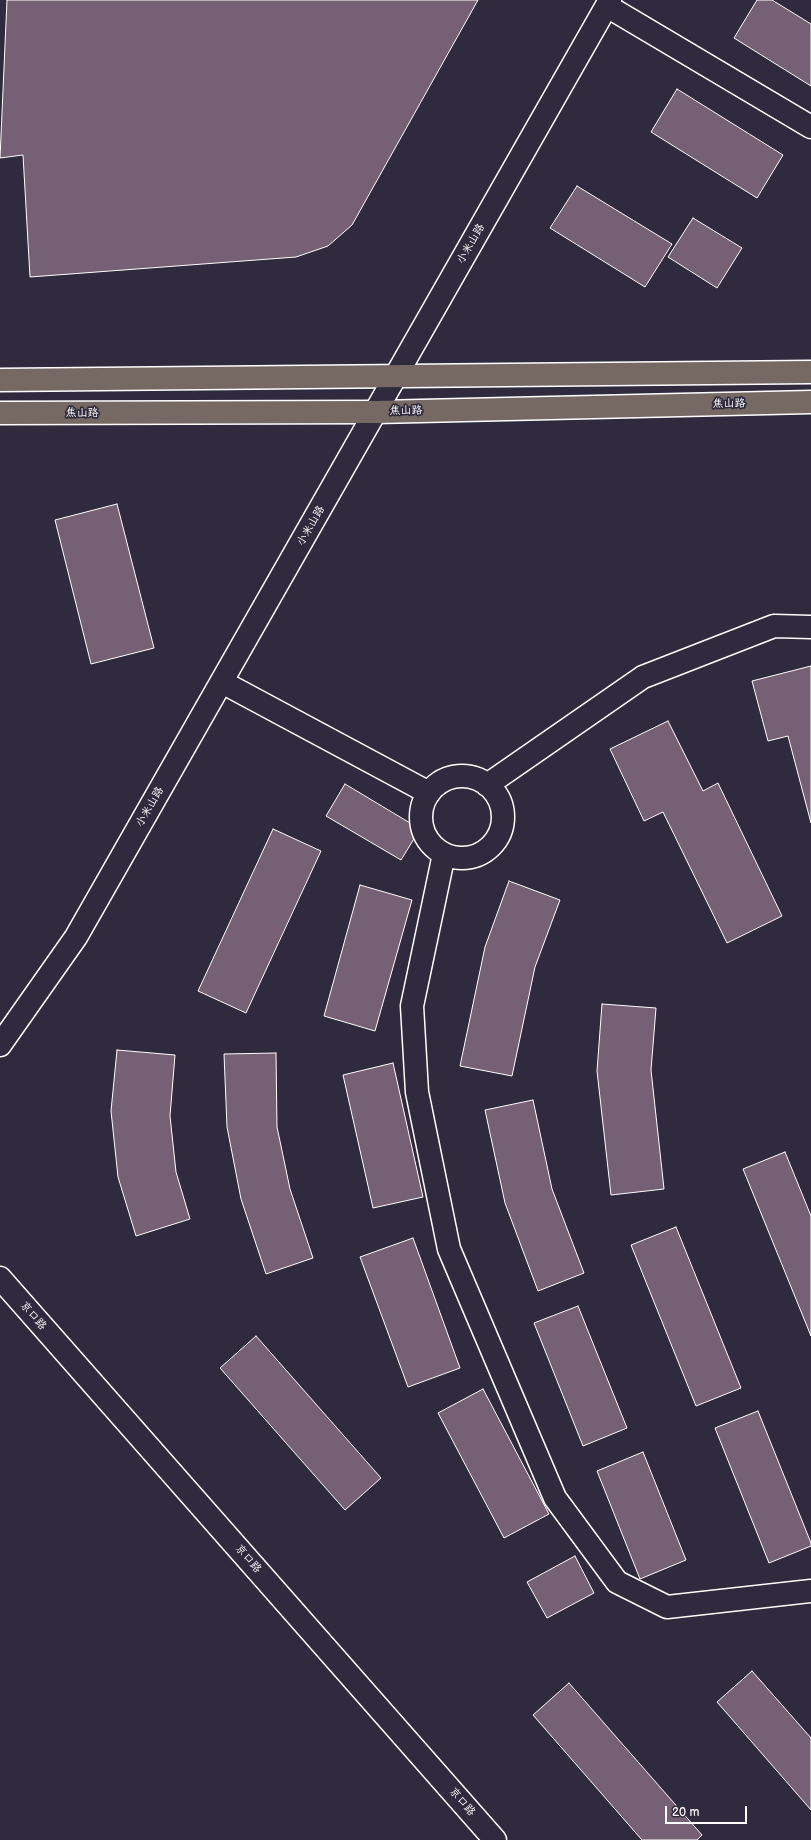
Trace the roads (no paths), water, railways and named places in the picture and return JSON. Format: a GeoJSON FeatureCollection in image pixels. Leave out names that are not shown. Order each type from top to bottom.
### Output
{"type":"FeatureCollection","features":[{"type":"Feature","properties":{"kind":"main road"},"geometry":{"type":"LineString","coordinates":[[0,380],[811,372]]}},
{"type":"Feature","properties":{"kind":"main road","name":"焦山路"},"geometry":{"type":"LineString","coordinates":[[0,413],[377,412],[811,402]]}},
{"type":"Feature","properties":{"kind":"street"},"geometry":{"type":"LineString","coordinates":[[609,3],[811,127]]}},
{"type":"Feature","properties":{"kind":"street","name":"小米山路"},"geometry":{"type":"LineString","coordinates":[[0,1045],[76,937],[377,412],[609,3]]}},
{"type":"Feature","properties":{"kind":"street"},"geometry":{"type":"LineString","coordinates":[[488,784],[643,677],[774,626],[811,627]]}},
{"type":"Feature","properties":{"kind":"street"},"geometry":{"type":"LineString","coordinates":[[222,682],[428,793]]}},
{"type":"Feature","properties":{"kind":"street"},"geometry":{"type":"LineString","coordinates":[[463,776],[476,778],[488,784],[497,794],[502,807],[504,820],[501,834],[493,845],[483,854],[470,858],[457,859],[444,854],[432,846],[424,834],[421,820],[422,806],[428,793],[438,784],[450,778],[456,777],[463,776]]}},
{"type":"Feature","properties":{"kind":"street"},"geometry":{"type":"LineString","coordinates":[[444,854],[412,1006],[417,1092],[449,1249],[555,1498],[617,1582],[667,1607],[811,1591]]}},
{"type":"Feature","properties":{"kind":"street","name":"京口路"},"geometry":{"type":"LineString","coordinates":[[0,1278],[496,1840]]}}]}
